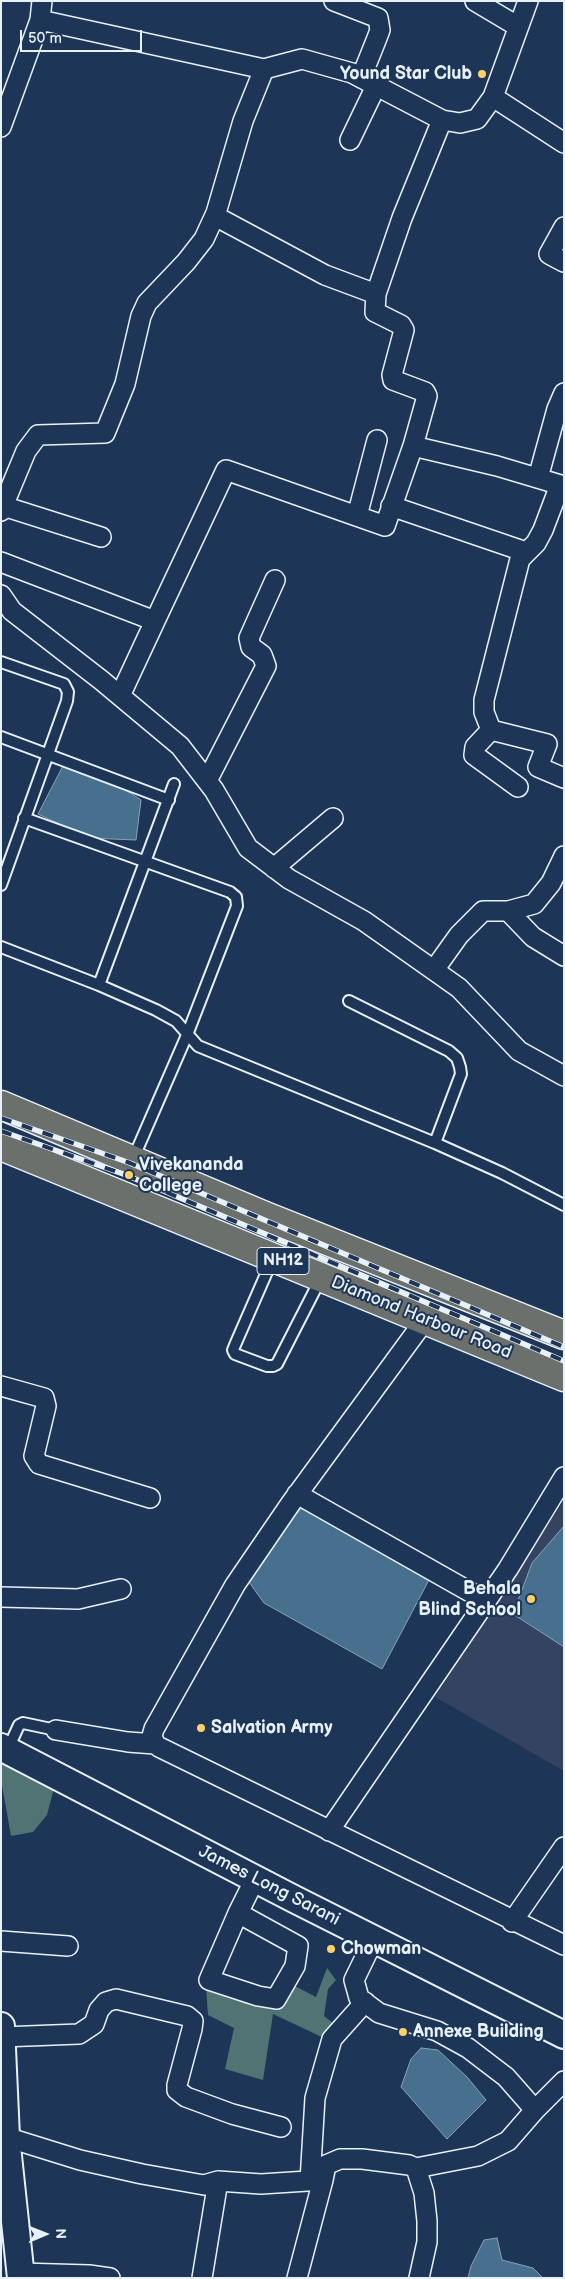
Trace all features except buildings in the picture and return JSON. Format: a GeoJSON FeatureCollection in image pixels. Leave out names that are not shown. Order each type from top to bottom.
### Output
{"type":"FeatureCollection","features":[{"type":"Feature","properties":{"kind":"highway","name":"Diamond Harbour Road"},"geometry":{"type":"LineString","coordinates":[[1,1105],[232,1202],[564,1335]]}},
{"type":"Feature","properties":{"kind":"highway","name":"Diamond Harbour Road"},"geometry":{"type":"LineString","coordinates":[[1,1146],[564,1377]]}},
{"type":"Feature","properties":{"kind":"highway"},"geometry":{"type":"LineString","coordinates":[[218,1234],[232,1202]]}},
{"type":"Feature","properties":{"kind":"main road","name":"James Long Sarani"},"geometry":{"type":"LineString","coordinates":[[4,1749],[374,1940],[564,2035]]}},
{"type":"Feature","properties":{"kind":"main road"},"geometry":{"type":"LineString","coordinates":[[1,2026],[6,2179],[21,2275]]}},
{"type":"Feature","properties":{"kind":"street"},"geometry":{"type":"LineString","coordinates":[[334,1],[378,18],[380,30],[368,82],[350,140]]}},
{"type":"Feature","properties":{"kind":"street"},"geometry":{"type":"LineString","coordinates":[[475,1],[517,26]]}},
{"type":"Feature","properties":{"kind":"street"},"geometry":{"type":"LineString","coordinates":[[1,126],[41,10],[264,69],[302,59],[352,73],[442,120],[460,123],[477,119],[493,97],[517,26],[528,1]]}},
{"type":"Feature","properties":{"kind":"street"},"geometry":{"type":"LineString","coordinates":[[101,537],[2,508],[26,451],[38,435],[105,434],[125,384],[141,316],[147,303],[186,262],[204,239],[215,216],[243,121],[264,69]]}},
{"type":"Feature","properties":{"kind":"street"},"geometry":{"type":"LineString","coordinates":[[493,97],[564,143]]}},
{"type":"Feature","properties":{"kind":"street"},"geometry":{"type":"LineString","coordinates":[[120,696],[226,470],[385,526],[427,396],[424,392],[393,380],[392,375],[404,330],[401,325],[375,312],[376,294],[402,218],[442,120]]}},
{"type":"Feature","properties":{"kind":"street"},"geometry":{"type":"LineString","coordinates":[[215,216],[325,275],[376,294]]}},
{"type":"Feature","properties":{"kind":"street"},"geometry":{"type":"LineString","coordinates":[[564,227],[549,254],[564,262]]}},
{"type":"Feature","properties":{"kind":"street"},"geometry":{"type":"LineString","coordinates":[[538,478],[557,409],[564,393]]}},
{"type":"Feature","properties":{"kind":"street"},"geometry":{"type":"LineString","coordinates":[[357,516],[377,440]]}},
{"type":"Feature","properties":{"kind":"street"},"geometry":{"type":"LineString","coordinates":[[412,446],[496,466],[562,485],[536,543],[520,559],[484,700],[484,712],[491,730]]}},
{"type":"Feature","properties":{"kind":"street"},"geometry":{"type":"LineString","coordinates":[[391,506],[526,552]]}},
{"type":"Feature","properties":{"kind":"street"},"geometry":{"type":"LineString","coordinates":[[1,562],[155,621]]}},
{"type":"Feature","properties":{"kind":"street"},"geometry":{"type":"LineString","coordinates":[[207,781],[266,666],[262,655],[251,647],[249,638],[275,580]]}},
{"type":"Feature","properties":{"kind":"street"},"geometry":{"type":"LineString","coordinates":[[1,594],[12,611],[180,746],[207,781],[248,848],[289,879],[364,921],[434,970],[458,988],[519,1051],[564,1076]]}},
{"type":"Feature","properties":{"kind":"street"},"geometry":{"type":"LineString","coordinates":[[491,730],[547,744],[538,767],[564,778]]}},
{"type":"Feature","properties":{"kind":"street"},"geometry":{"type":"LineString","coordinates":[[491,730],[475,746],[474,755],[518,787]]}},
{"type":"Feature","properties":{"kind":"street"},"geometry":{"type":"LineString","coordinates":[[274,868],[333,818]]}},
{"type":"Feature","properties":{"kind":"street"},"geometry":{"type":"LineString","coordinates":[[434,970],[459,935],[483,911],[508,912],[534,904],[551,882],[564,856]]}},
{"type":"Feature","properties":{"kind":"street"},"geometry":{"type":"LineString","coordinates":[[508,912],[533,937],[564,956]]}},
{"type":"Feature","properties":{"kind":"street"},"geometry":{"type":"LineString","coordinates":[[155,1744],[152,1736],[154,1729],[234,1585],[297,1494],[425,1320]]}},
{"type":"Feature","properties":{"kind":"street"},"geometry":{"type":"LineString","coordinates":[[1,1386],[44,1398],[46,1406],[34,1456],[39,1464],[150,1498]]}},
{"type":"Feature","properties":{"kind":"street"},"geometry":{"type":"LineString","coordinates":[[330,1830],[486,1601],[564,1477]]}},
{"type":"Feature","properties":{"kind":"street"},"geometry":{"type":"LineString","coordinates":[[297,1494],[486,1601]]}},
{"type":"Feature","properties":{"kind":"street"},"geometry":{"type":"LineString","coordinates":[[1,1597],[78,1600],[121,1589]]}},
{"type":"Feature","properties":{"kind":"street"},"geometry":{"type":"LineString","coordinates":[[56,1730],[155,1744],[512,1922],[564,1946]]}},
{"type":"Feature","properties":{"kind":"street"},"geometry":{"type":"LineString","coordinates":[[512,1922],[564,1847]]}},
{"type":"Feature","properties":{"kind":"street"},"geometry":{"type":"LineString","coordinates":[[238,1913],[298,1946],[295,1966],[276,1999],[258,1996],[210,1980],[238,1913],[255,1879]]}},
{"type":"Feature","properties":{"kind":"street"},"geometry":{"type":"LineString","coordinates":[[374,1940],[354,1980],[360,1998],[379,2013],[437,2031],[468,2048],[506,2076],[535,2110]]}},
{"type":"Feature","properties":{"kind":"street"},"geometry":{"type":"LineString","coordinates":[[1,1941],[68,1946]]}},
{"type":"Feature","properties":{"kind":"street"},"geometry":{"type":"LineString","coordinates":[[2,2036],[79,2034],[94,2024],[99,2010],[106,2002],[116,1999],[186,2016],[193,2021],[177,2090],[186,2097],[232,2114],[281,2127]]}},
{"type":"Feature","properties":{"kind":"street"},"geometry":{"type":"LineString","coordinates":[[297,2278],[316,2181],[316,2098],[332,2038],[365,2002]]}},
{"type":"Feature","properties":{"kind":"street"},"geometry":{"type":"LineString","coordinates":[[316,2181],[326,2165],[340,2159],[362,2159],[409,2165],[416,2168],[478,2156],[508,2141],[535,2110],[560,2091]]}},
{"type":"Feature","properties":{"kind":"street"},"geometry":{"type":"LineString","coordinates":[[6,2137],[80,2160],[204,2185],[218,2181],[261,2184],[316,2181]]}},
{"type":"Feature","properties":{"kind":"street"},"geometry":{"type":"LineString","coordinates":[[416,2168],[424,2193],[427,2221],[427,2242],[419,2278]]}},
{"type":"Feature","properties":{"kind":"street"},"geometry":{"type":"LineString","coordinates":[[202,2278],[218,2181]]}},
{"type":"Feature","properties":{"kind":"street"},"geometry":{"type":"LineString","coordinates":[[21,2275],[89,2275],[110,2278]]}},
{"type":"Feature","properties":{"kind":"lane"},"geometry":{"type":"LineString","coordinates":[[1,662],[64,684],[68,692],[68,701],[1,885]]}},
{"type":"Feature","properties":{"kind":"lane"},"geometry":{"type":"LineString","coordinates":[[1,737],[169,800]]}},
{"type":"Feature","properties":{"kind":"lane"},"geometry":{"type":"LineString","coordinates":[[99,984],[174,784]]}},
{"type":"Feature","properties":{"kind":"lane"},"geometry":{"type":"LineString","coordinates":[[24,818],[230,892],[236,897],[237,906],[187,1035],[133,1160]]}},
{"type":"Feature","properties":{"kind":"lane"},"geometry":{"type":"LineString","coordinates":[[1,948],[99,984],[176,1021],[198,1046],[435,1143],[502,1173],[564,1205]]}},
{"type":"Feature","properties":{"kind":"lane"},"geometry":{"type":"LineString","coordinates":[[349,1001],[448,1051],[457,1058],[460,1074],[435,1143]]}},
{"type":"Feature","properties":{"kind":"lane"},"geometry":{"type":"LineString","coordinates":[[274,1258],[235,1345],[233,1350],[235,1354],[267,1366],[277,1364],[322,1277]]}},
{"type":"Feature","properties":{"kind":"lane"},"geometry":{"type":"LineString","coordinates":[[4,1749],[19,1725],[23,1724],[56,1730]]}},
{"type":"Feature","properties":{"kind":"shaded area"},"geometry":{"type":"Polygon","coordinates":[[[66,760],[106,777],[141,800],[136,840],[90,838],[38,814],[66,760]]]}},
{"type":"Feature","properties":{"kind":"shaded area","name":"Behala Blind School"},"geometry":{"type":"Polygon","coordinates":[[[564,1500],[564,1771],[435,1697],[564,1500]]]}},
{"type":"Feature","properties":{"kind":"shaded area"},"geometry":{"type":"Polygon","coordinates":[[[307,1504],[430,1578],[382,1669],[264,1603],[249,1582],[270,1538],[307,1504]]]}},
{"type":"Feature","properties":{"kind":"shaded area"},"geometry":{"type":"Polygon","coordinates":[[[564,1526],[564,1647],[513,1614],[532,1563],[564,1526]]]}},
{"type":"Feature","properties":{"kind":"shaded area"},"geometry":{"type":"Polygon","coordinates":[[[421,2048],[438,2050],[467,2077],[486,2100],[447,2139],[401,2087],[411,2059],[421,2048]]]}},
{"type":"Feature","properties":{"kind":"shaded area"},"geometry":{"type":"Polygon","coordinates":[[[497,2238],[502,2260],[533,2268],[543,2278],[468,2278],[471,2266],[484,2240],[497,2238]]]}},
{"type":"Feature","properties":{"kind":"green space"},"geometry":{"type":"Polygon","coordinates":[[[1,1761],[54,1788],[47,1815],[33,1832],[11,1836],[1,1780],[1,1761]]]}},
{"type":"Feature","properties":{"kind":"green space"},"geometry":{"type":"Polygon","coordinates":[[[327,1968],[336,1980],[328,1989],[324,2016],[334,2024],[324,2038],[273,2014],[263,2080],[225,2069],[234,2028],[208,2015],[206,1987],[278,2007],[293,1985],[316,1997],[327,1968]]]}},
{"type":"Feature","properties":{"kind":"railway"},"geometry":{"type":"LineString","coordinates":[[1,1118],[130,1163],[564,1347]]}},
{"type":"Feature","properties":{"kind":"railway"},"geometry":{"type":"LineString","coordinates":[[1,1131],[126,1175],[564,1361]]}},
{"type":"Feature","properties":{"kind":"place","name":"Yound Star Club"},"geometry":{"type":"Point","coordinates":[482,74]}},
{"type":"Feature","properties":{"kind":"place","name":"Vivekananda College"},"geometry":{"type":"Point","coordinates":[129,1175]}},
{"type":"Feature","properties":{"kind":"place","name":"Behala Blind School"},"geometry":{"type":"Point","coordinates":[531,1599]}},
{"type":"Feature","properties":{"kind":"place","name":"Salvation Army"},"geometry":{"type":"Point","coordinates":[201,1728]}},
{"type":"Feature","properties":{"kind":"place","name":"Chowman"},"geometry":{"type":"Point","coordinates":[331,1949]}},
{"type":"Feature","properties":{"kind":"place","name":"Annexe Building"},"geometry":{"type":"Point","coordinates":[403,2032]}}]}
